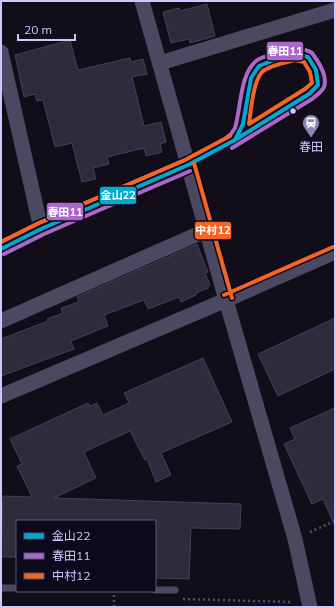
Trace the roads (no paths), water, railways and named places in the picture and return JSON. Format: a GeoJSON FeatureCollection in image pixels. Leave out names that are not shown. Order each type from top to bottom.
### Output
{"type":"FeatureCollection","features":[{"type":"Feature","properties":{"kind":"street"},"geometry":{"type":"LineString","coordinates":[[142,1],[295,539],[309,605]]}},
{"type":"Feature","properties":{"kind":"street"},"geometry":{"type":"LineString","coordinates":[[160,63],[335,10]]}},
{"type":"Feature","properties":{"kind":"street"},"geometry":{"type":"LineString","coordinates":[[1,52],[41,229]]}},
{"type":"Feature","properties":{"kind":"street"},"geometry":{"type":"LineString","coordinates":[[1,249],[41,229],[188,165]]}},
{"type":"Feature","properties":{"kind":"street"},"geometry":{"type":"LineString","coordinates":[[1,321],[207,230]]}},
{"type":"Feature","properties":{"kind":"street"},"geometry":{"type":"LineString","coordinates":[[1,396],[335,252]]}},
{"type":"Feature","properties":{"kind":"lane"},"geometry":{"type":"LineString","coordinates":[[188,165],[235,140],[309,94],[318,85],[318,75],[314,65],[308,57],[295,54],[279,58],[259,66],[251,78],[243,124],[235,140]]}},
{"type":"Feature","properties":{"kind":"lane"},"geometry":{"type":"LineString","coordinates":[[1,588],[16,588]]}},
{"type":"Feature","properties":{"kind":"lane"},"geometry":{"type":"LineString","coordinates":[[156,590],[175,590]]}},
{"type":"Feature","properties":{"kind":"place","name":"春田"},"geometry":{"type":"Point","coordinates":[311,138]}}]}
